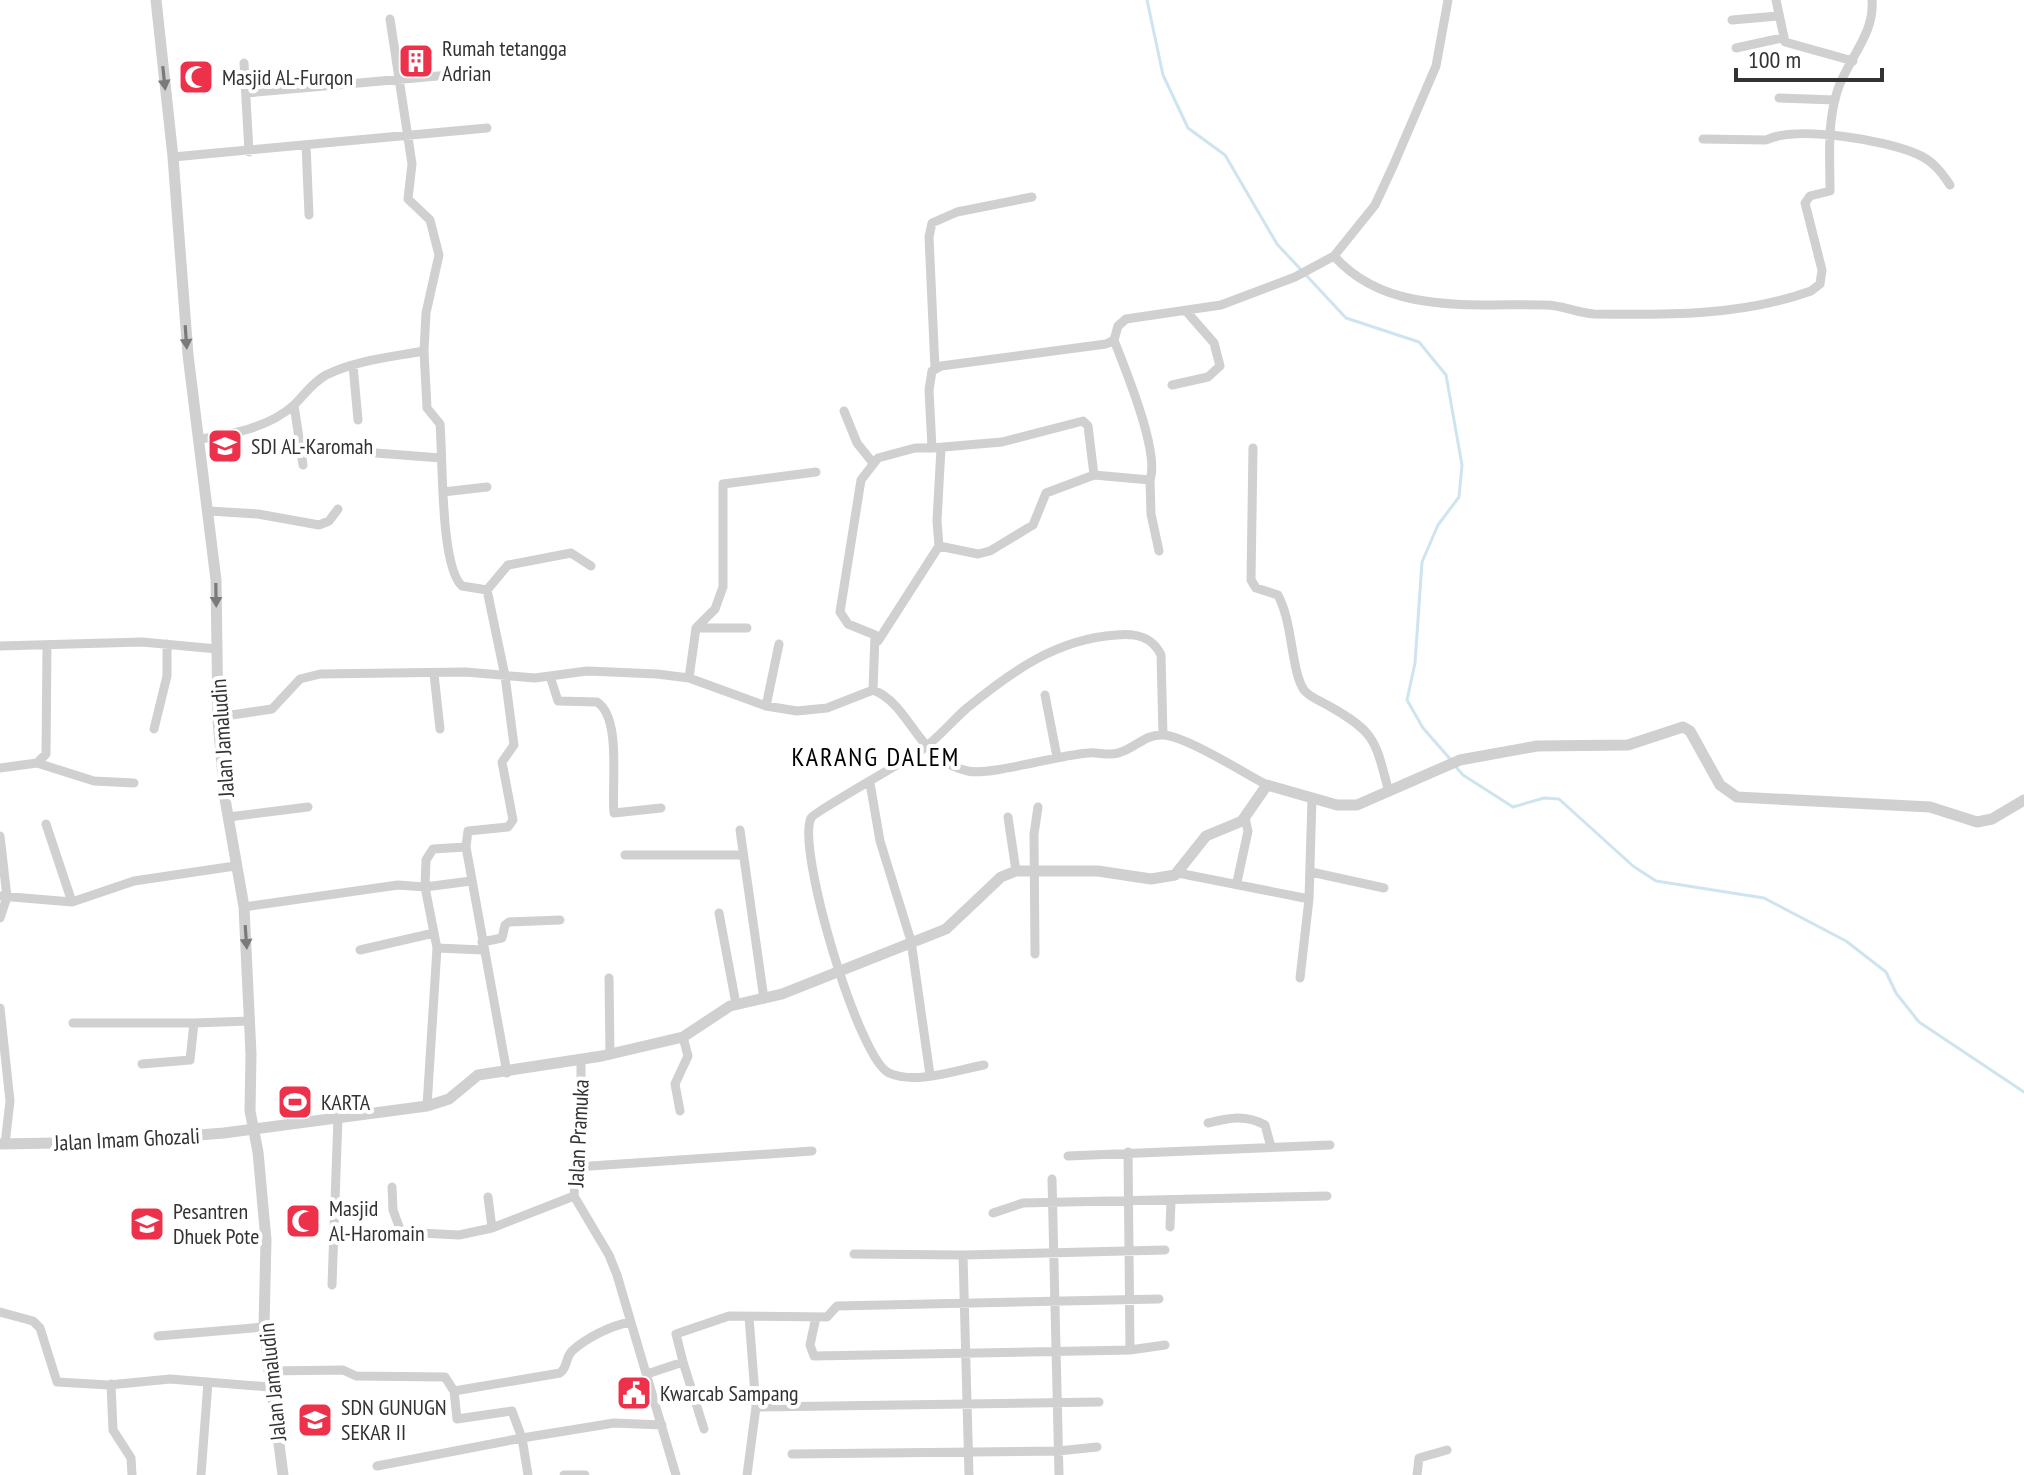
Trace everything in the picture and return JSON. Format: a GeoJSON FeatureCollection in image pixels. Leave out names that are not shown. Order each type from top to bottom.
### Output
{"type":"FeatureCollection","features":[{"type":"Feature","properties":{"kind":"street","name":"Jalan Jamaludin"},"geometry":{"type":"LineString","coordinates":[[156,0],[173,157],[188,355],[201,439],[216,580],[218,717],[235,866],[244,907],[250,1021],[250,1111],[266,1240],[264,1327],[269,1387],[283,1475]]}},
{"type":"Feature","properties":{"kind":"street"},"geometry":{"type":"LineString","coordinates":[[1159,551],[1151,514],[1152,463],[1138,399],[1114,340],[1118,326],[1126,319],[1221,305],[1295,277],[1334,256],[1375,205],[1394,164],[1436,66],[1448,0]]}},
{"type":"Feature","properties":{"kind":"street"},"geometry":{"type":"LineString","coordinates":[[1776,0],[1782,38],[1790,46],[1853,61]]}},
{"type":"Feature","properties":{"kind":"street"},"geometry":{"type":"LineString","coordinates":[[1334,256],[1373,286],[1404,298],[1501,307],[1546,305],[1593,314],[1737,310],[1784,300],[1817,288],[1822,279],[1805,203],[1810,196],[1830,191],[1830,135],[1835,100],[1869,26],[1872,0]]}},
{"type":"Feature","properties":{"kind":"street"},"geometry":{"type":"LineString","coordinates":[[1732,20],[1778,16]]}},
{"type":"Feature","properties":{"kind":"street"},"geometry":{"type":"LineString","coordinates":[[390,19],[412,164],[408,199],[430,220],[439,255],[426,313],[424,351],[427,408],[440,424],[443,492],[455,580],[462,586],[487,590]]}},
{"type":"Feature","properties":{"kind":"street"},"geometry":{"type":"LineString","coordinates":[[1736,48],[1782,38]]}},
{"type":"Feature","properties":{"kind":"street"},"geometry":{"type":"LineString","coordinates":[[244,63],[249,152]]}},
{"type":"Feature","properties":{"kind":"street"},"geometry":{"type":"LineString","coordinates":[[246,93],[483,72]]}},
{"type":"Feature","properties":{"kind":"street"},"geometry":{"type":"LineString","coordinates":[[1779,98],[1835,100]]}},
{"type":"Feature","properties":{"kind":"street"},"geometry":{"type":"LineString","coordinates":[[173,157],[487,128]]}},
{"type":"Feature","properties":{"kind":"street"},"geometry":{"type":"LineString","coordinates":[[1703,139],[1766,140],[1776,135],[1830,135],[1919,155],[1939,170],[1950,185]]}},
{"type":"Feature","properties":{"kind":"street"},"geometry":{"type":"LineString","coordinates":[[306,145],[309,215]]}},
{"type":"Feature","properties":{"kind":"street"},"geometry":{"type":"LineString","coordinates":[[873,690],[878,641],[939,546],[936,448],[929,390],[930,376],[935,368],[929,237],[932,223],[957,212],[1032,197]]}},
{"type":"Feature","properties":{"kind":"street"},"geometry":{"type":"LineString","coordinates":[[1172,385],[1208,377],[1220,366],[1214,343],[1186,311]]}},
{"type":"Feature","properties":{"kind":"street"},"geometry":{"type":"LineString","coordinates":[[935,368],[1021,353],[1092,347],[1114,340]]}},
{"type":"Feature","properties":{"kind":"street"},"geometry":{"type":"LineString","coordinates":[[201,439],[242,432],[294,405],[322,378],[353,365],[424,351]]}},
{"type":"Feature","properties":{"kind":"street"},"geometry":{"type":"LineString","coordinates":[[353,365],[358,420]]}},
{"type":"Feature","properties":{"kind":"street"},"geometry":{"type":"LineString","coordinates":[[294,405],[303,465]]}},
{"type":"Feature","properties":{"kind":"street"},"geometry":{"type":"LineString","coordinates":[[844,411],[857,443],[873,463]]}},
{"type":"Feature","properties":{"kind":"street"},"geometry":{"type":"LineString","coordinates":[[878,641],[875,635],[848,624],[840,612],[861,480],[873,463],[895,452],[1002,442],[1083,421],[1088,426],[1094,475]]}},
{"type":"Feature","properties":{"kind":"street"},"geometry":{"type":"LineString","coordinates":[[1253,448],[1249,552],[1251,580],[1256,588],[1278,595],[1285,609],[1298,679],[1305,693],[1365,727],[1377,749],[1389,792]]}},
{"type":"Feature","properties":{"kind":"street"},"geometry":{"type":"LineString","coordinates":[[376,453],[441,458]]}},
{"type":"Feature","properties":{"kind":"street"},"geometry":{"type":"LineString","coordinates":[[689,678],[696,628],[715,609],[723,587],[723,484],[816,472]]}},
{"type":"Feature","properties":{"kind":"street"},"geometry":{"type":"LineString","coordinates":[[939,546],[978,554],[990,551],[1033,525],[1046,493],[1094,475],[1150,480]]}},
{"type":"Feature","properties":{"kind":"street"},"geometry":{"type":"LineString","coordinates":[[443,492],[487,487]]}},
{"type":"Feature","properties":{"kind":"street"},"geometry":{"type":"LineString","coordinates":[[209,511],[258,514],[319,525],[329,521],[338,509]]}},
{"type":"Feature","properties":{"kind":"street"},"geometry":{"type":"LineString","coordinates":[[507,1073],[466,847],[468,831],[508,827],[513,820],[502,762],[514,745],[505,676],[487,590],[501,571],[521,560],[571,553],[591,566]]}},
{"type":"Feature","properties":{"kind":"street"},"geometry":{"type":"LineString","coordinates":[[696,628],[747,628]]}},
{"type":"Feature","properties":{"kind":"street"},"geometry":{"type":"LineString","coordinates":[[984,1065],[930,1075],[904,1076],[880,1067],[863,1037],[822,920],[810,856],[809,822],[818,810],[870,783],[925,747],[968,708],[1051,649],[1085,638],[1133,634],[1151,641],[1161,655],[1163,735]]}},
{"type":"Feature","properties":{"kind":"street"},"geometry":{"type":"LineString","coordinates":[[0,646],[167,644],[217,649]]}},
{"type":"Feature","properties":{"kind":"street"},"geometry":{"type":"LineString","coordinates":[[154,729],[167,676],[167,644]]}},
{"type":"Feature","properties":{"kind":"street"},"geometry":{"type":"LineString","coordinates":[[766,706],[779,644]]}},
{"type":"Feature","properties":{"kind":"street"},"geometry":{"type":"LineString","coordinates":[[0,768],[37,763],[44,759],[47,749],[47,646]]}},
{"type":"Feature","properties":{"kind":"street"},"geometry":{"type":"LineString","coordinates":[[218,717],[272,709],[300,679],[320,674],[550,676],[606,671],[689,678],[766,706],[811,711],[873,690],[884,695],[925,747],[946,762],[971,772],[1057,757],[1120,753],[1143,739],[1163,735],[1176,738],[1267,785],[1349,806],[1365,803],[1443,765],[1460,760],[1537,746],[1628,745],[1683,727],[1690,731],[1720,785],[1737,797],[1930,807],[1977,822],[1992,819],[2024,800]]}},
{"type":"Feature","properties":{"kind":"street"},"geometry":{"type":"LineString","coordinates":[[434,674],[440,729]]}},
{"type":"Feature","properties":{"kind":"street"},"geometry":{"type":"LineString","coordinates":[[550,676],[558,701],[597,702],[606,710],[613,738],[614,813],[661,808]]}},
{"type":"Feature","properties":{"kind":"street"},"geometry":{"type":"LineString","coordinates":[[1045,695],[1057,757]]}},
{"type":"Feature","properties":{"kind":"street"},"geometry":{"type":"LineString","coordinates":[[37,763],[94,781],[134,783]]}},
{"type":"Feature","properties":{"kind":"street"},"geometry":{"type":"LineString","coordinates":[[870,783],[880,841],[911,941],[930,1075]]}},
{"type":"Feature","properties":{"kind":"street"},"geometry":{"type":"LineString","coordinates":[[1178,873],[1206,836],[1245,818],[1267,785]]}},
{"type":"Feature","properties":{"kind":"street"},"geometry":{"type":"LineString","coordinates":[[1300,978],[1311,872],[1312,798]]}},
{"type":"Feature","properties":{"kind":"street"},"geometry":{"type":"LineString","coordinates":[[229,817],[308,807]]}},
{"type":"Feature","properties":{"kind":"street"},"geometry":{"type":"LineString","coordinates":[[1035,954],[1033,871],[1038,807]]}},
{"type":"Feature","properties":{"kind":"street"},"geometry":{"type":"LineString","coordinates":[[1008,817],[1016,871]]}},
{"type":"Feature","properties":{"kind":"street"},"geometry":{"type":"LineString","coordinates":[[1237,882],[1248,831],[1245,818]]}},
{"type":"Feature","properties":{"kind":"street"},"geometry":{"type":"LineString","coordinates":[[46,824],[72,902]]}},
{"type":"Feature","properties":{"kind":"street"},"geometry":{"type":"LineString","coordinates":[[740,830],[764,999]]}},
{"type":"Feature","properties":{"kind":"street"},"geometry":{"type":"LineString","coordinates":[[0,836],[3,897],[0,918]]}},
{"type":"Feature","properties":{"kind":"street"},"geometry":{"type":"LineString","coordinates":[[427,1106],[437,948],[425,887],[426,860],[433,849],[466,847]]}},
{"type":"Feature","properties":{"kind":"street"},"geometry":{"type":"LineString","coordinates":[[625,855],[743,855]]}},
{"type":"Feature","properties":{"kind":"street"},"geometry":{"type":"LineString","coordinates":[[3,897],[72,902],[134,881],[235,866]]}},
{"type":"Feature","properties":{"kind":"street"},"geometry":{"type":"LineString","coordinates":[[680,1111],[675,1084],[688,1056],[683,1037],[716,1013],[736,1004],[764,999],[840,973],[946,929],[1001,877],[1016,871],[1098,871],[1151,879],[1178,873],[1237,882],[1309,899]]}},
{"type":"Feature","properties":{"kind":"street"},"geometry":{"type":"LineString","coordinates":[[1311,872],[1384,888]]}},
{"type":"Feature","properties":{"kind":"street"},"geometry":{"type":"LineString","coordinates":[[244,907],[398,885],[425,887],[471,881]]}},
{"type":"Feature","properties":{"kind":"street"},"geometry":{"type":"LineString","coordinates":[[719,913],[736,1004]]}},
{"type":"Feature","properties":{"kind":"street"},"geometry":{"type":"LineString","coordinates":[[437,948],[483,946],[502,938],[505,925],[509,922],[560,920]]}},
{"type":"Feature","properties":{"kind":"street"},"geometry":{"type":"LineString","coordinates":[[360,950],[434,933]]}},
{"type":"Feature","properties":{"kind":"street"},"geometry":{"type":"LineString","coordinates":[[609,978],[610,1055]]}},
{"type":"Feature","properties":{"kind":"street"},"geometry":{"type":"LineString","coordinates":[[0,1008],[10,1101],[3,1144]]}},
{"type":"Feature","properties":{"kind":"street"},"geometry":{"type":"LineString","coordinates":[[73,1023],[250,1021]]}},
{"type":"Feature","properties":{"kind":"street"},"geometry":{"type":"LineString","coordinates":[[142,1064],[190,1060],[194,1023]]}},
{"type":"Feature","properties":{"kind":"street","name":"Jalan Imam Ghozali"},"geometry":{"type":"LineString","coordinates":[[3,1144],[112,1142],[253,1129],[427,1106],[449,1099],[478,1075],[610,1055],[683,1037]]}},
{"type":"Feature","properties":{"kind":"street","name":"Jalan Pramuka"},"geometry":{"type":"LineString","coordinates":[[581,1060],[581,1113],[574,1196],[609,1255],[676,1475]]}},
{"type":"Feature","properties":{"kind":"street"},"geometry":{"type":"LineString","coordinates":[[332,1285],[338,1117]]}},
{"type":"Feature","properties":{"kind":"street"},"geometry":{"type":"LineString","coordinates":[[1208,1123],[1232,1117],[1252,1118],[1265,1125],[1271,1147]]}},
{"type":"Feature","properties":{"kind":"street"},"geometry":{"type":"LineString","coordinates":[[1068,1156],[1330,1145]]}},
{"type":"Feature","properties":{"kind":"street"},"geometry":{"type":"LineString","coordinates":[[576,1167],[812,1151]]}},
{"type":"Feature","properties":{"kind":"street"},"geometry":{"type":"LineString","coordinates":[[1128,1152],[1130,1350]]}},
{"type":"Feature","properties":{"kind":"street"},"geometry":{"type":"LineString","coordinates":[[1052,1179],[1059,1475]]}},
{"type":"Feature","properties":{"kind":"street"},"geometry":{"type":"LineString","coordinates":[[392,1187],[393,1210],[401,1232],[459,1235],[492,1228],[574,1196]]}},
{"type":"Feature","properties":{"kind":"street"},"geometry":{"type":"LineString","coordinates":[[993,1213],[1023,1203],[1327,1196]]}},
{"type":"Feature","properties":{"kind":"street"},"geometry":{"type":"LineString","coordinates":[[488,1197],[492,1228]]}},
{"type":"Feature","properties":{"kind":"street"},"geometry":{"type":"LineString","coordinates":[[1170,1227],[1171,1201]]}},
{"type":"Feature","properties":{"kind":"street"},"geometry":{"type":"LineString","coordinates":[[854,1254],[963,1255],[1165,1250]]}},
{"type":"Feature","properties":{"kind":"street"},"geometry":{"type":"LineString","coordinates":[[963,1255],[969,1475]]}},
{"type":"Feature","properties":{"kind":"street"},"geometry":{"type":"LineString","coordinates":[[704,1429],[676,1334],[729,1316],[827,1317],[837,1306],[1159,1299]]}},
{"type":"Feature","properties":{"kind":"street"},"geometry":{"type":"LineString","coordinates":[[0,1312],[33,1321],[40,1328],[57,1382],[111,1384],[170,1379],[269,1387]]}},
{"type":"Feature","properties":{"kind":"street"},"geometry":{"type":"LineString","coordinates":[[747,1475],[756,1407],[749,1317]]}},
{"type":"Feature","properties":{"kind":"street"},"geometry":{"type":"LineString","coordinates":[[816,1317],[810,1345],[814,1356],[1130,1350],[1165,1345]]}},
{"type":"Feature","properties":{"kind":"street"},"geometry":{"type":"LineString","coordinates":[[454,1391],[560,1373],[566,1368],[573,1350],[615,1325],[630,1322]]}},
{"type":"Feature","properties":{"kind":"street"},"geometry":{"type":"LineString","coordinates":[[158,1336],[264,1327]]}},
{"type":"Feature","properties":{"kind":"street"},"geometry":{"type":"LineString","coordinates":[[647,1374],[683,1362]]}},
{"type":"Feature","properties":{"kind":"street"},"geometry":{"type":"LineString","coordinates":[[268,1371],[343,1370],[356,1376],[445,1377],[454,1391],[457,1419],[512,1411],[522,1438],[528,1475]]}},
{"type":"Feature","properties":{"kind":"street"},"geometry":{"type":"LineString","coordinates":[[201,1475],[208,1382]]}},
{"type":"Feature","properties":{"kind":"street"},"geometry":{"type":"LineString","coordinates":[[111,1384],[113,1430],[131,1458],[132,1475]]}},
{"type":"Feature","properties":{"kind":"street"},"geometry":{"type":"LineString","coordinates":[[756,1407],[1099,1402]]}},
{"type":"Feature","properties":{"kind":"street"},"geometry":{"type":"LineString","coordinates":[[377,1466],[614,1423],[662,1425]]}},
{"type":"Feature","properties":{"kind":"street"},"geometry":{"type":"LineString","coordinates":[[792,1454],[1058,1451],[1097,1447]]}},
{"type":"Feature","properties":{"kind":"street"},"geometry":{"type":"LineString","coordinates":[[1417,1475],[1419,1458],[1447,1450]]}},
{"type":"Feature","properties":{"kind":"street"},"geometry":{"type":"LineString","coordinates":[[564,1475],[585,1475]]}},
{"type":"Feature","properties":{"kind":"waterway"},"geometry":{"type":"LineString","coordinates":[[1147,0],[1163,75],[1188,128],[1225,155],[1277,244],[1346,318],[1419,342],[1446,375],[1462,465],[1459,497],[1438,525],[1422,562],[1415,663],[1407,700],[1423,728],[1451,760]]}},
{"type":"Feature","properties":{"kind":"waterway"},"geometry":{"type":"LineString","coordinates":[[1455,766],[1463,775],[1513,807],[1544,798],[1559,799],[1633,866],[1656,881],[1764,898],[1846,941],[1886,972],[1896,993],[1919,1022],[2024,1092]]}},
{"type":"Feature","properties":{"kind":"place","name":"Rumah tetangga Adrian"},"geometry":{"type":"Point","coordinates":[416,61]}},
{"type":"Feature","properties":{"kind":"place","name":"Masjid AL-Furqon"},"geometry":{"type":"Point","coordinates":[196,77]}},
{"type":"Feature","properties":{"kind":"place","name":"SDI AL-Karomah"},"geometry":{"type":"Point","coordinates":[225,446]}},
{"type":"Feature","properties":{"kind":"place","name":"KARTA"},"geometry":{"type":"Point","coordinates":[295,1102]}},
{"type":"Feature","properties":{"kind":"place","name":"Masjid Al-Haromain"},"geometry":{"type":"Point","coordinates":[303,1221]}},
{"type":"Feature","properties":{"kind":"place","name":"Pesantren Dhuek Pote"},"geometry":{"type":"Point","coordinates":[147,1224]}},
{"type":"Feature","properties":{"kind":"place","name":"Kwarcab Sampang"},"geometry":{"type":"Point","coordinates":[634,1393]}},
{"type":"Feature","properties":{"kind":"place","name":"SDN GUNUGN SEKAR II"},"geometry":{"type":"Point","coordinates":[315,1420]}},
{"type":"Feature","properties":{"kind":"district","name":"KARANG DALEM"},"geometry":{"type":"Point","coordinates":[876,756]}}]}
